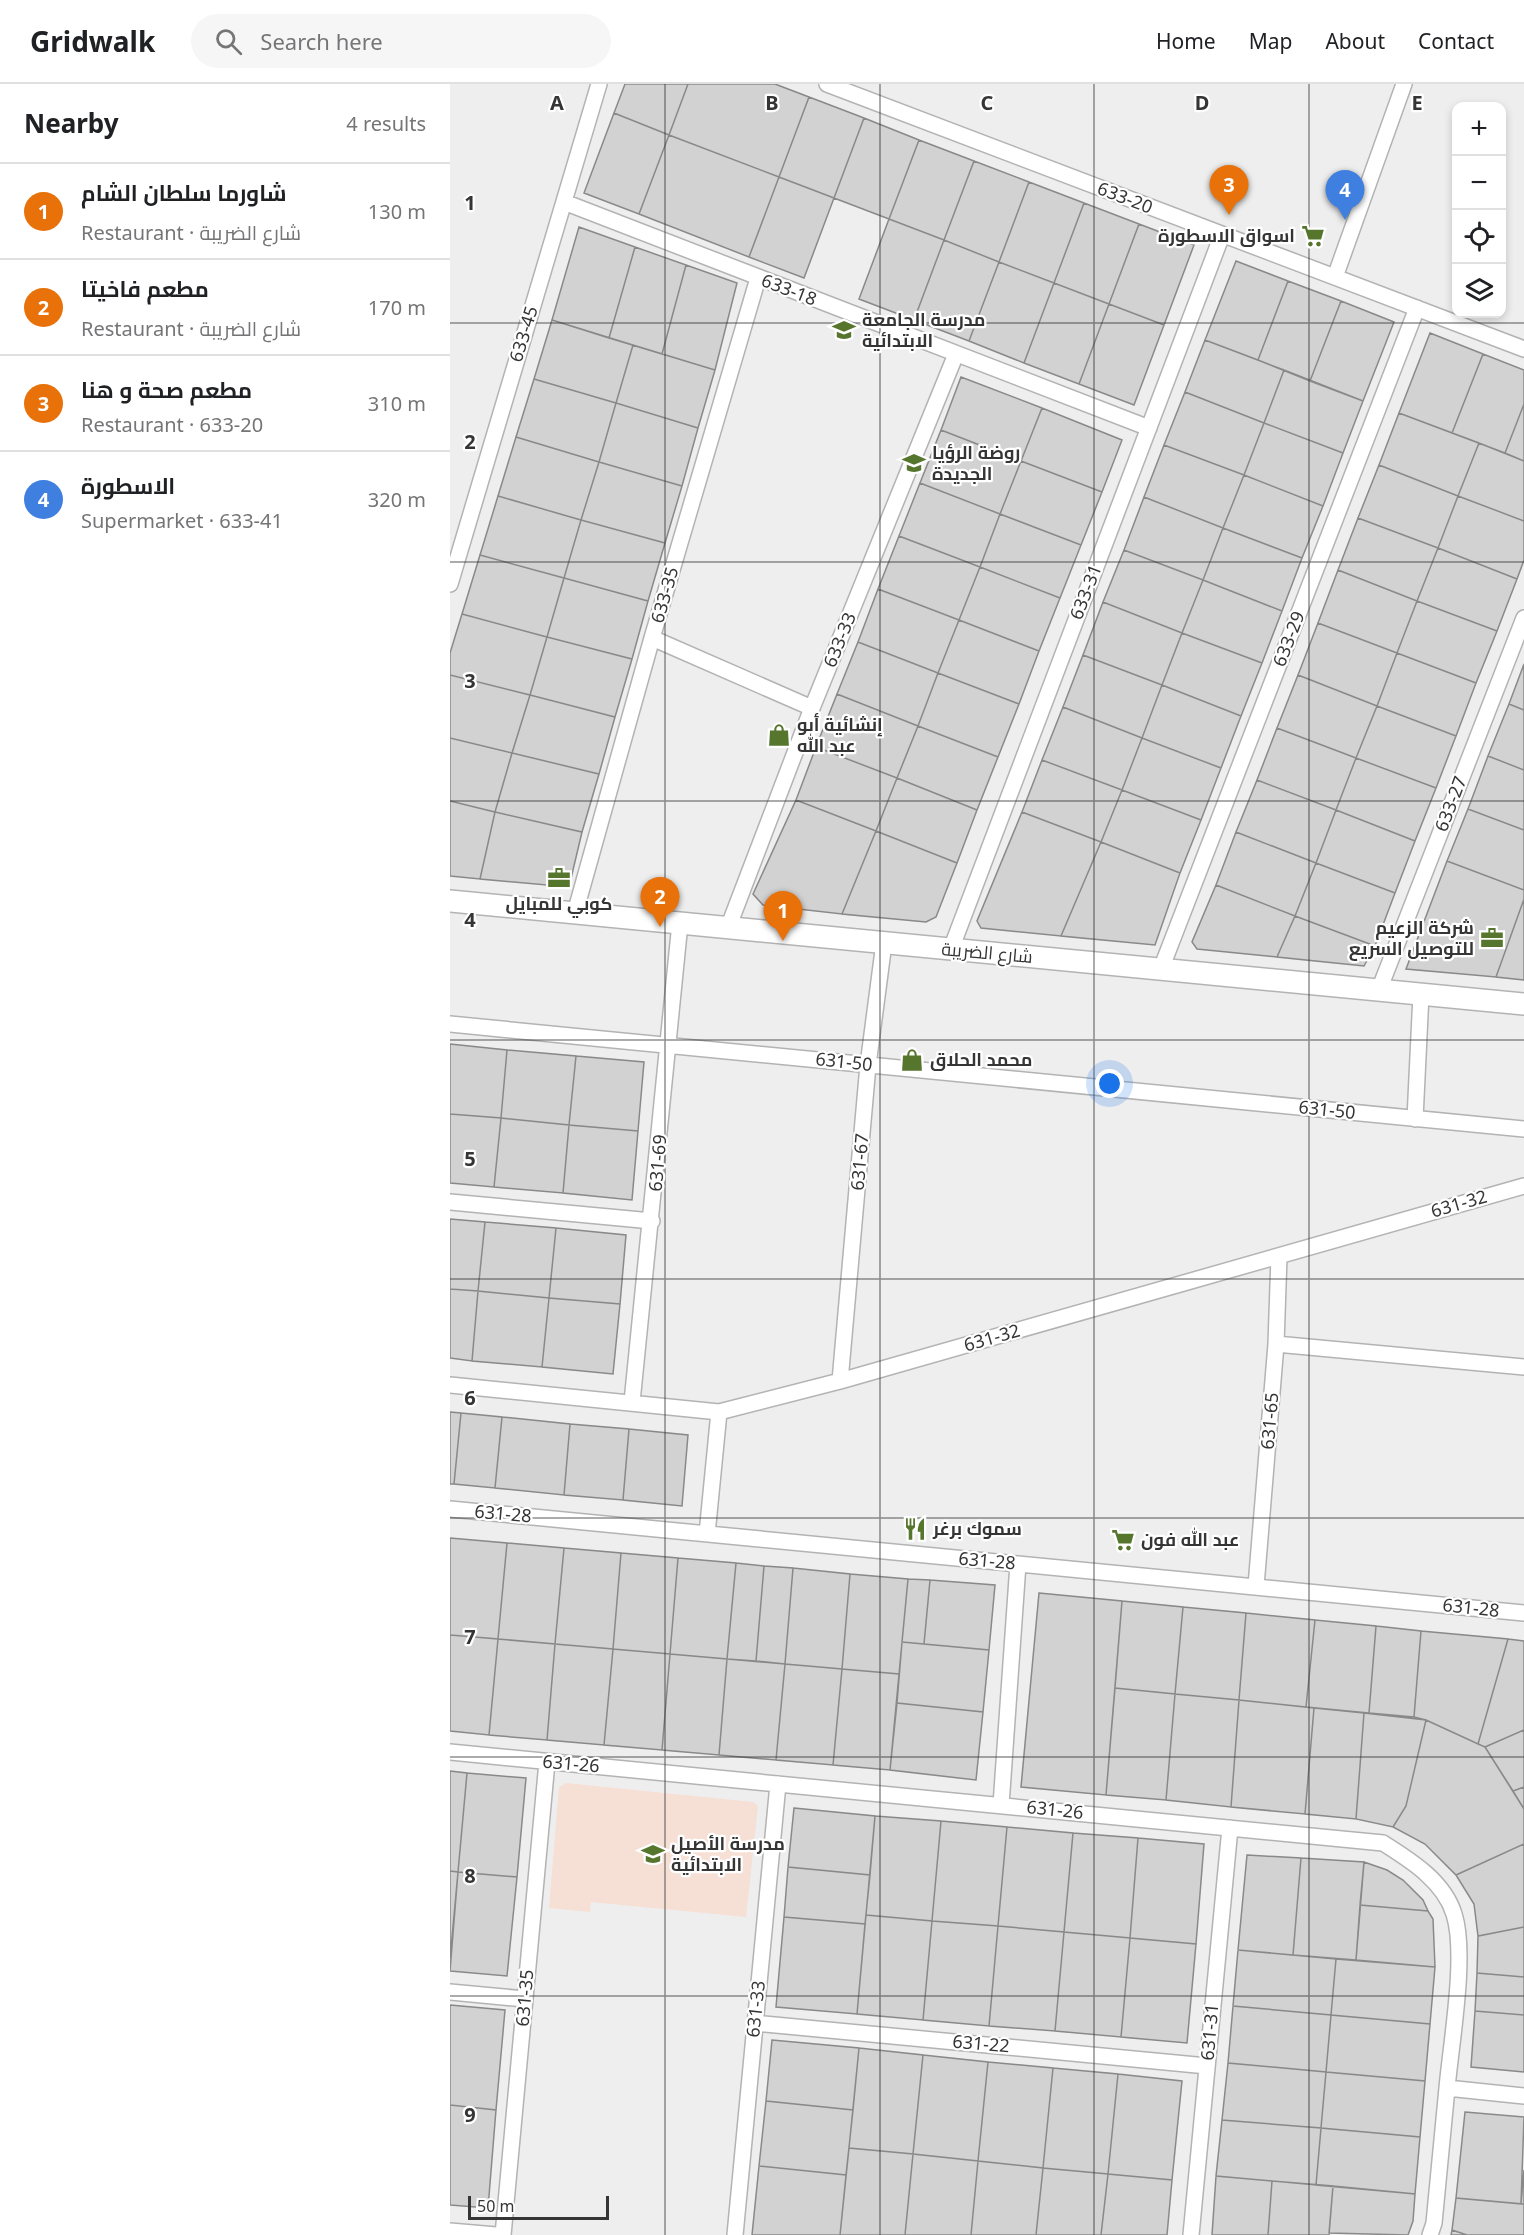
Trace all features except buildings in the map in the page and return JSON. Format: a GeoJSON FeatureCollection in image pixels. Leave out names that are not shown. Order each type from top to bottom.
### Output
{"type":"FeatureCollection","features":[{"type":"Feature","properties":{"kind":"street","name":"633-45"},"geometry":{"type":"LineString","coordinates":[[450,584],[598,84]]}},
{"type":"Feature","properties":{"kind":"street","name":"633-20"},"geometry":{"type":"LineString","coordinates":[[827,84],[1524,349]]}},
{"type":"Feature","properties":{"kind":"street"},"geometry":{"type":"LineString","coordinates":[[1335,277],[1404,84]]}},
{"type":"Feature","properties":{"kind":"street","name":"633-18"},"geometry":{"type":"LineString","coordinates":[[564,202],[1149,428]]}},
{"type":"Feature","properties":{"kind":"street","name":"633-31"},"geometry":{"type":"LineString","coordinates":[[951,949],[1222,235]]}},
{"type":"Feature","properties":{"kind":"street","name":"633-35"},"geometry":{"type":"LineString","coordinates":[[575,913],[652,638],[758,278]]}},
{"type":"Feature","properties":{"kind":"street","name":"633-29"},"geometry":{"type":"LineString","coordinates":[[1161,969],[1417,308]]}},
{"type":"Feature","properties":{"kind":"street","name":"633-33"},"geometry":{"type":"LineString","coordinates":[[728,928],[812,708],[956,354]]}},
{"type":"Feature","properties":{"kind":"street"},"geometry":{"type":"LineString","coordinates":[[450,526],[466,531]]}},
{"type":"Feature","properties":{"kind":"street","name":"633-27"},"geometry":{"type":"LineString","coordinates":[[1379,990],[1524,618]]}},
{"type":"Feature","properties":{"kind":"street"},"geometry":{"type":"LineString","coordinates":[[652,638],[812,708]]}},
{"type":"Feature","properties":{"kind":"street","name":"شارع الضريبة"},"geometry":{"type":"LineString","coordinates":[[450,901],[1524,1004]]}},
{"type":"Feature","properties":{"kind":"street","name":"631-69"},"geometry":{"type":"LineString","coordinates":[[632,1402],[652,1221],[680,923]]}},
{"type":"Feature","properties":{"kind":"street","name":"631-67"},"geometry":{"type":"LineString","coordinates":[[840,1381],[868,1065],[884,943]]}},
{"type":"Feature","properties":{"kind":"street"},"geometry":{"type":"LineString","coordinates":[[1415,1119],[1421,994]]}},
{"type":"Feature","properties":{"kind":"street","name":"631-50"},"geometry":{"type":"LineString","coordinates":[[450,1024],[1524,1129]]}},
{"type":"Feature","properties":{"kind":"street","name":"631-32"},"geometry":{"type":"LineString","coordinates":[[450,1385],[719,1412],[840,1381],[1524,1186]]}},
{"type":"Feature","properties":{"kind":"street"},"geometry":{"type":"LineString","coordinates":[[450,1202],[652,1221]]}},
{"type":"Feature","properties":{"kind":"street","name":"631-65"},"geometry":{"type":"LineString","coordinates":[[1256,1586],[1276,1344],[1279,1256]]}},
{"type":"Feature","properties":{"kind":"street"},"geometry":{"type":"LineString","coordinates":[[1276,1344],[1524,1367]]}},
{"type":"Feature","properties":{"kind":"street"},"geometry":{"type":"LineString","coordinates":[[707,1534],[719,1412]]}},
{"type":"Feature","properties":{"kind":"street","name":"631-28"},"geometry":{"type":"LineString","coordinates":[[450,1509],[1524,1613]]}},
{"type":"Feature","properties":{"kind":"street"},"geometry":{"type":"LineString","coordinates":[[1001,1805],[1018,1564]]}},
{"type":"Feature","properties":{"kind":"street","name":"631-26"},"geometry":{"type":"LineString","coordinates":[[450,1752],[1383,1844],[1414,1862],[1437,1886],[1454,1912],[1460,1942],[1434,2223],[1430,2235]]}},
{"type":"Feature","properties":{"kind":"street","name":"631-35"},"geometry":{"type":"LineString","coordinates":[[503,2235],[547,1762]]}},
{"type":"Feature","properties":{"kind":"street","name":"631-33"},"geometry":{"type":"LineString","coordinates":[[735,2235],[778,1784]]}},
{"type":"Feature","properties":{"kind":"street","name":"631-31"},"geometry":{"type":"LineString","coordinates":[[1191,2235],[1230,1828]]}},
{"type":"Feature","properties":{"kind":"street"},"geometry":{"type":"LineString","coordinates":[[450,1992],[525,1999]]}},
{"type":"Feature","properties":{"kind":"street","name":"631-22"},"geometry":{"type":"LineString","coordinates":[[755,2023],[1207,2066]]}},
{"type":"Feature","properties":{"kind":"street"},"geometry":{"type":"LineString","coordinates":[[1447,2088],[1524,2096]]}},
{"type":"Feature","properties":{"kind":"street"},"geometry":{"type":"LineString","coordinates":[[450,2231],[495,2235]]}},
{"type":"Feature","properties":{"kind":"shaded area","name":"مدرسة الأصيل الابتدائية"},"geometry":{"type":"Polygon","coordinates":[[[566,1783],[753,1802],[758,1806],[746,1917],[591,1902],[590,1912],[549,1908],[559,1787],[566,1783]]]}},
{"type":"Feature","properties":{"kind":"place","name":"مطعم صحة و هنا"},"geometry":{"type":"Point","coordinates":[1229,215]}},
{"type":"Feature","properties":{"kind":"place","name":"الاسطورة"},"geometry":{"type":"Point","coordinates":[1345,220]}},
{"type":"Feature","properties":{"kind":"place","name":"اسواق الاسطورة"},"geometry":{"type":"Point","coordinates":[1313,236]}},
{"type":"Feature","properties":{"kind":"place","name":"مدرسة الجامعة الابتدائية"},"geometry":{"type":"Point","coordinates":[844,330]}},
{"type":"Feature","properties":{"kind":"place","name":"روضة الرؤيا الجديدة"},"geometry":{"type":"Point","coordinates":[914,463]}},
{"type":"Feature","properties":{"kind":"place","name":"إنشائية أبو عبد الله"},"geometry":{"type":"Point","coordinates":[779,735]}},
{"type":"Feature","properties":{"kind":"place","name":"كوبي للمبايل"},"geometry":{"type":"Point","coordinates":[559,878]}},
{"type":"Feature","properties":{"kind":"place","name":"مطعم فاخيتا"},"geometry":{"type":"Point","coordinates":[660,927]}},
{"type":"Feature","properties":{"kind":"place","name":"شركة الزعيم للتوصيل السريع"},"geometry":{"type":"Point","coordinates":[1492,938]}},
{"type":"Feature","properties":{"kind":"place","name":"شاورما سلطان الشام"},"geometry":{"type":"Point","coordinates":[783,941]}},
{"type":"Feature","properties":{"kind":"place","name":"محمد الحلاق"},"geometry":{"type":"Point","coordinates":[912,1060]}},
{"type":"Feature","properties":{"kind":"place","name":"سموك برغر"},"geometry":{"type":"Point","coordinates":[915,1529]}},
{"type":"Feature","properties":{"kind":"place","name":"عبد الله فون"},"geometry":{"type":"Point","coordinates":[1123,1540]}},
{"type":"Feature","properties":{"kind":"place","name":"مدرسة الأصيل الابتدائية"},"geometry":{"type":"Point","coordinates":[653,1854]}}]}
